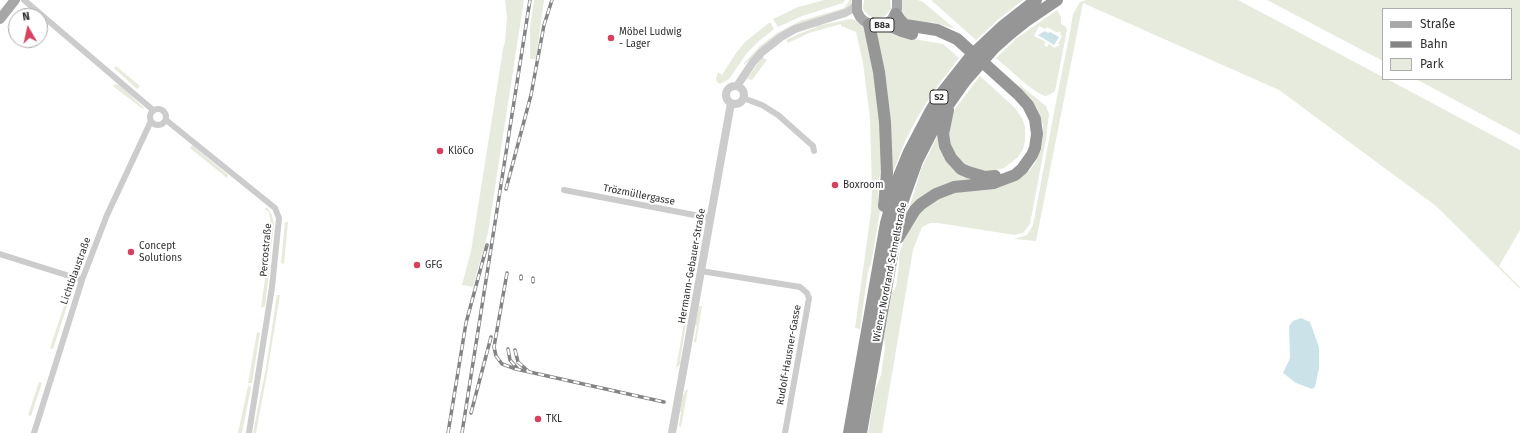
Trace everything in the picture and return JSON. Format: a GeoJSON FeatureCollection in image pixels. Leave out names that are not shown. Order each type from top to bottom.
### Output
{"type":"FeatureCollection","features":[{"type":"Feature","properties":{"kind":"highway","name":"Wiener Nordrand Schnellstraße"},"geometry":{"type":"LineString","coordinates":[[849,433],[886,223],[899,176],[908,152],[941,94],[971,56],[1003,26],[1036,0]]}},
{"type":"Feature","properties":{"kind":"highway","name":"Wiener Nordrand Schnellstraße"},"geometry":{"type":"LineString","coordinates":[[861,433],[893,246],[901,209],[910,180],[926,142],[948,103],[964,81],[994,48],[1026,21],[1057,0]]}},
{"type":"Feature","properties":{"kind":"highway"},"geometry":{"type":"LineString","coordinates":[[896,14],[905,25],[943,31],[957,39],[965,51],[1017,102],[1026,116],[1029,129],[1029,139],[1026,151],[1018,163],[1005,172],[991,176],[973,174],[961,169],[951,158],[944,140],[944,128],[948,103]]}},
{"type":"Feature","properties":{"kind":"highway"},"geometry":{"type":"LineString","coordinates":[[865,21],[877,56],[884,112],[887,173],[883,211],[886,223]]}},
{"type":"Feature","properties":{"kind":"highway"},"geometry":{"type":"LineString","coordinates":[[886,24],[908,33],[940,38],[965,51]]}},
{"type":"Feature","properties":{"kind":"highway"},"geometry":{"type":"LineString","coordinates":[[893,246],[913,214],[928,198],[954,187],[994,183],[1009,178],[1022,169],[1032,155],[1035,148],[1037,134],[1032,112],[1018,94],[985,69]]}},
{"type":"Feature","properties":{"kind":"main road"},"geometry":{"type":"LineString","coordinates":[[0,19],[15,0]]}},
{"type":"Feature","properties":{"kind":"main road","name":"B8a"},"geometry":{"type":"LineString","coordinates":[[856,2],[857,11],[865,21],[881,26],[886,24],[896,14],[898,9],[897,0]]}},
{"type":"Feature","properties":{"kind":"street"},"geometry":{"type":"LineString","coordinates":[[24,0],[153,110],[163,110],[166,114],[166,120],[162,124],[158,125],[151,122],[150,117],[153,110]]}},
{"type":"Feature","properties":{"kind":"street","name":"Hermann-Gebauer-Straße"},"geometry":{"type":"LineString","coordinates":[[672,433],[731,103],[727,98],[727,92],[731,87],[738,86],[753,62],[762,52],[781,37],[795,29],[834,17],[852,9],[856,2]]}},
{"type":"Feature","properties":{"kind":"street","name":"Hermann-Gebauer-Straße"},"geometry":{"type":"LineString","coordinates":[[834,17],[852,16],[865,21]]}},
{"type":"Feature","properties":{"kind":"street"},"geometry":{"type":"LineString","coordinates":[[731,103],[738,103],[744,96],[742,90],[738,86]]}},
{"type":"Feature","properties":{"kind":"street"},"geometry":{"type":"LineString","coordinates":[[743,98],[762,105],[778,114],[813,146],[814,151]]}},
{"type":"Feature","properties":{"kind":"street","name":"Percostraße"},"geometry":{"type":"LineString","coordinates":[[166,120],[275,208],[279,218],[274,278],[249,433]]}},
{"type":"Feature","properties":{"kind":"street","name":"Lichtblaustraße"},"geometry":{"type":"LineString","coordinates":[[34,433],[82,280],[107,215],[151,122]]}},
{"type":"Feature","properties":{"kind":"street","name":"Trözmüllergasse"},"geometry":{"type":"LineString","coordinates":[[564,190],[710,218]]}},
{"type":"Feature","properties":{"kind":"street"},"geometry":{"type":"LineString","coordinates":[[0,254],[82,280]]}},
{"type":"Feature","properties":{"kind":"street","name":"Rudolf-Hausner-Gasse"},"geometry":{"type":"LineString","coordinates":[[701,271],[800,287],[807,293],[808,298],[785,433]]}},
{"type":"Feature","properties":{"kind":"green space"},"geometry":{"type":"Polygon","coordinates":[[[505,0],[524,0],[488,233],[473,287],[462,285],[471,251],[505,42],[507,17],[505,0]]]}},
{"type":"Feature","properties":{"kind":"green space"},"geometry":{"type":"Polygon","coordinates":[[[534,0],[544,0],[536,59],[530,59],[530,28],[534,0]]]}},
{"type":"Feature","properties":{"kind":"green space"},"geometry":{"type":"Polygon","coordinates":[[[824,0],[845,0],[843,3],[802,16],[778,27],[773,19],[798,7],[824,0]]]}},
{"type":"Feature","properties":{"kind":"green space"},"geometry":{"type":"Polygon","coordinates":[[[850,0],[852,0],[850,5],[842,10],[795,26],[755,55],[744,65],[744,63],[760,46],[777,33],[800,21],[844,8],[850,0]]]}},
{"type":"Feature","properties":{"kind":"green space"},"geometry":{"type":"Polygon","coordinates":[[[864,0],[890,0],[891,9],[885,16],[876,19],[872,18],[863,8],[864,0]]]}},
{"type":"Feature","properties":{"kind":"green space"},"geometry":{"type":"Polygon","coordinates":[[[918,0],[923,2],[955,29],[932,22],[930,24],[910,21],[902,15],[901,1],[918,0]]]}},
{"type":"Feature","properties":{"kind":"green space"},"geometry":{"type":"Polygon","coordinates":[[[931,0],[1023,0],[976,40],[931,0]]]}},
{"type":"Feature","properties":{"kind":"green space"},"geometry":{"type":"Polygon","coordinates":[[[1086,0],[1238,0],[1382,76],[1382,80],[1389,80],[1520,150],[1520,230],[1499,266],[1520,287],[1520,289],[1436,206],[1279,90],[1083,3],[1036,241],[1014,239],[1027,235],[1033,225],[1073,14],[1080,2],[1086,0]]]}},
{"type":"Feature","properties":{"kind":"green space"},"geometry":{"type":"Polygon","coordinates":[[[1267,0],[1520,0],[1520,135],[1418,80],[1512,80],[1512,8],[1382,8],[1382,60],[1267,0]]]}},
{"type":"Feature","properties":{"kind":"green space"},"geometry":{"type":"Polygon","coordinates":[[[1057,10],[1061,17],[1061,24],[1065,26],[1067,30],[1055,91],[1049,95],[1045,96],[1037,92],[996,58],[1017,38],[1057,10]],[[1039,26],[1034,36],[1046,42],[1044,45],[1047,47],[1049,44],[1055,48],[1059,46],[1060,44],[1058,44],[1062,36],[1060,35],[1061,33],[1047,27],[1045,29],[1039,26]]]}},
{"type":"Feature","properties":{"kind":"green space"},"geometry":{"type":"Polygon","coordinates":[[[851,19],[865,27],[878,93],[882,174],[879,178],[878,200],[880,212],[871,264],[868,271],[860,329],[855,328],[871,212],[872,191],[870,118],[863,63],[856,32],[841,26],[841,24],[809,33],[788,43],[786,40],[817,27],[816,26],[851,19]]]}},
{"type":"Feature","properties":{"kind":"green space"},"geometry":{"type":"Polygon","coordinates":[[[770,22],[774,29],[747,53],[729,79],[720,84],[717,82],[716,78],[718,72],[722,75],[745,42],[770,22]]]}},
{"type":"Feature","properties":{"kind":"green space"},"geometry":{"type":"Polygon","coordinates":[[[884,29],[902,37],[943,44],[959,58],[933,92],[917,118],[906,139],[890,180],[875,30],[884,29]]]}},
{"type":"Feature","properties":{"kind":"green space"},"geometry":{"type":"Polygon","coordinates":[[[762,57],[767,60],[752,80],[747,79],[762,57]]]}},
{"type":"Feature","properties":{"kind":"green space"},"geometry":{"type":"Polygon","coordinates":[[[116,66],[140,86],[137,89],[114,68],[116,66]]]}},
{"type":"Feature","properties":{"kind":"green space"},"geometry":{"type":"Polygon","coordinates":[[[980,76],[1015,108],[1023,120],[1025,127],[1025,141],[1023,149],[1018,157],[1004,168],[989,172],[964,165],[953,153],[948,136],[955,109],[980,76]]]}},
{"type":"Feature","properties":{"kind":"green space"},"geometry":{"type":"Polygon","coordinates":[[[115,84],[120,85],[144,108],[143,109],[113,86],[115,84]]]}},
{"type":"Feature","properties":{"kind":"green space"},"geometry":{"type":"Polygon","coordinates":[[[1020,85],[1046,106],[1049,114],[1046,139],[1030,224],[1023,233],[1015,235],[938,223],[930,223],[922,227],[913,250],[882,433],[868,433],[875,390],[881,375],[885,348],[884,338],[892,292],[896,287],[899,255],[905,235],[924,207],[948,193],[1000,187],[1010,183],[1030,170],[1041,149],[1043,125],[1037,108],[1019,86],[1020,85]]]}},
{"type":"Feature","properties":{"kind":"green space"},"geometry":{"type":"Polygon","coordinates":[[[941,129],[942,143],[979,179],[909,209],[921,169],[941,129]]]}},
{"type":"Feature","properties":{"kind":"green space"},"geometry":{"type":"Polygon","coordinates":[[[192,145],[228,175],[227,178],[190,148],[192,145]]]}},
{"type":"Feature","properties":{"kind":"green space"},"geometry":{"type":"Polygon","coordinates":[[[267,207],[272,215],[274,224],[270,260],[267,260],[271,225],[269,212],[265,209],[267,207]]]}},
{"type":"Feature","properties":{"kind":"green space"},"geometry":{"type":"Polygon","coordinates":[[[285,222],[288,222],[284,264],[281,263],[285,222]]]}},
{"type":"Feature","properties":{"kind":"green space"},"geometry":{"type":"Polygon","coordinates":[[[267,264],[270,265],[265,306],[261,308],[267,264]]]}},
{"type":"Feature","properties":{"kind":"green space"},"geometry":{"type":"Polygon","coordinates":[[[69,291],[72,291],[53,349],[50,348],[69,291]]]}},
{"type":"Feature","properties":{"kind":"green space"},"geometry":{"type":"Polygon","coordinates":[[[277,295],[280,295],[267,374],[256,433],[253,433],[266,367],[277,295]]]}},
{"type":"Feature","properties":{"kind":"green space"},"geometry":{"type":"Polygon","coordinates":[[[699,306],[702,306],[696,343],[694,341],[697,326],[695,325],[699,306]]]}},
{"type":"Feature","properties":{"kind":"green space"},"geometry":{"type":"Polygon","coordinates":[[[684,323],[686,324],[681,362],[676,368],[684,323]]]}},
{"type":"Feature","properties":{"kind":"green space"},"geometry":{"type":"Polygon","coordinates":[[[257,332],[260,333],[252,383],[248,383],[257,332]]]}},
{"type":"Feature","properties":{"kind":"green space"},"geometry":{"type":"Polygon","coordinates":[[[39,382],[42,383],[31,416],[28,415],[39,382]]]}},
{"type":"Feature","properties":{"kind":"green space"},"geometry":{"type":"Polygon","coordinates":[[[248,386],[251,387],[242,433],[238,433],[248,386]]]}},
{"type":"Feature","properties":{"kind":"green space"},"geometry":{"type":"Polygon","coordinates":[[[688,389],[681,427],[679,426],[683,395],[688,389]]]}},
{"type":"Feature","properties":{"kind":"water"},"geometry":{"type":"Polygon","coordinates":[[[1045,31],[1059,37],[1054,45],[1038,35],[1045,31]]]}},
{"type":"Feature","properties":{"kind":"water"},"geometry":{"type":"Polygon","coordinates":[[[1301,318],[1310,322],[1319,347],[1319,368],[1315,387],[1312,389],[1296,383],[1283,373],[1290,358],[1289,326],[1293,321],[1301,318]]]}},
{"type":"Feature","properties":{"kind":"railway"},"geometry":{"type":"LineString","coordinates":[[462,433],[530,0]]}},
{"type":"Feature","properties":{"kind":"railway"},"geometry":{"type":"LineString","coordinates":[[506,189],[531,95],[544,25],[552,0]]}},
{"type":"Feature","properties":{"kind":"railway"},"geometry":{"type":"LineString","coordinates":[[448,433],[466,323],[487,245]]}},
{"type":"Feature","properties":{"kind":"railway"},"geometry":{"type":"LineString","coordinates":[[507,273],[494,347],[496,356],[502,364],[516,369],[664,402]]}},
{"type":"Feature","properties":{"kind":"railway"},"geometry":{"type":"LineString","coordinates":[[471,413],[491,337]]}},
{"type":"Feature","properties":{"kind":"railway"},"geometry":{"type":"LineString","coordinates":[[508,349],[510,360],[517,368]]}},
{"type":"Feature","properties":{"kind":"railway"},"geometry":{"type":"LineString","coordinates":[[515,350],[518,362],[528,371]]}},
{"type":"Feature","properties":{"kind":"place","name":"Möbel Ludwig - Lager"},"geometry":{"type":"Point","coordinates":[611,38]}},
{"type":"Feature","properties":{"kind":"place","name":"KlöCo"},"geometry":{"type":"Point","coordinates":[440,151]}},
{"type":"Feature","properties":{"kind":"place","name":"Boxroom"},"geometry":{"type":"Point","coordinates":[835,185]}},
{"type":"Feature","properties":{"kind":"place","name":"Concept Solutions"},"geometry":{"type":"Point","coordinates":[131,252]}},
{"type":"Feature","properties":{"kind":"place","name":"GFG"},"geometry":{"type":"Point","coordinates":[417,265]}},
{"type":"Feature","properties":{"kind":"place","name":"TKL"},"geometry":{"type":"Point","coordinates":[538,419]}}]}
